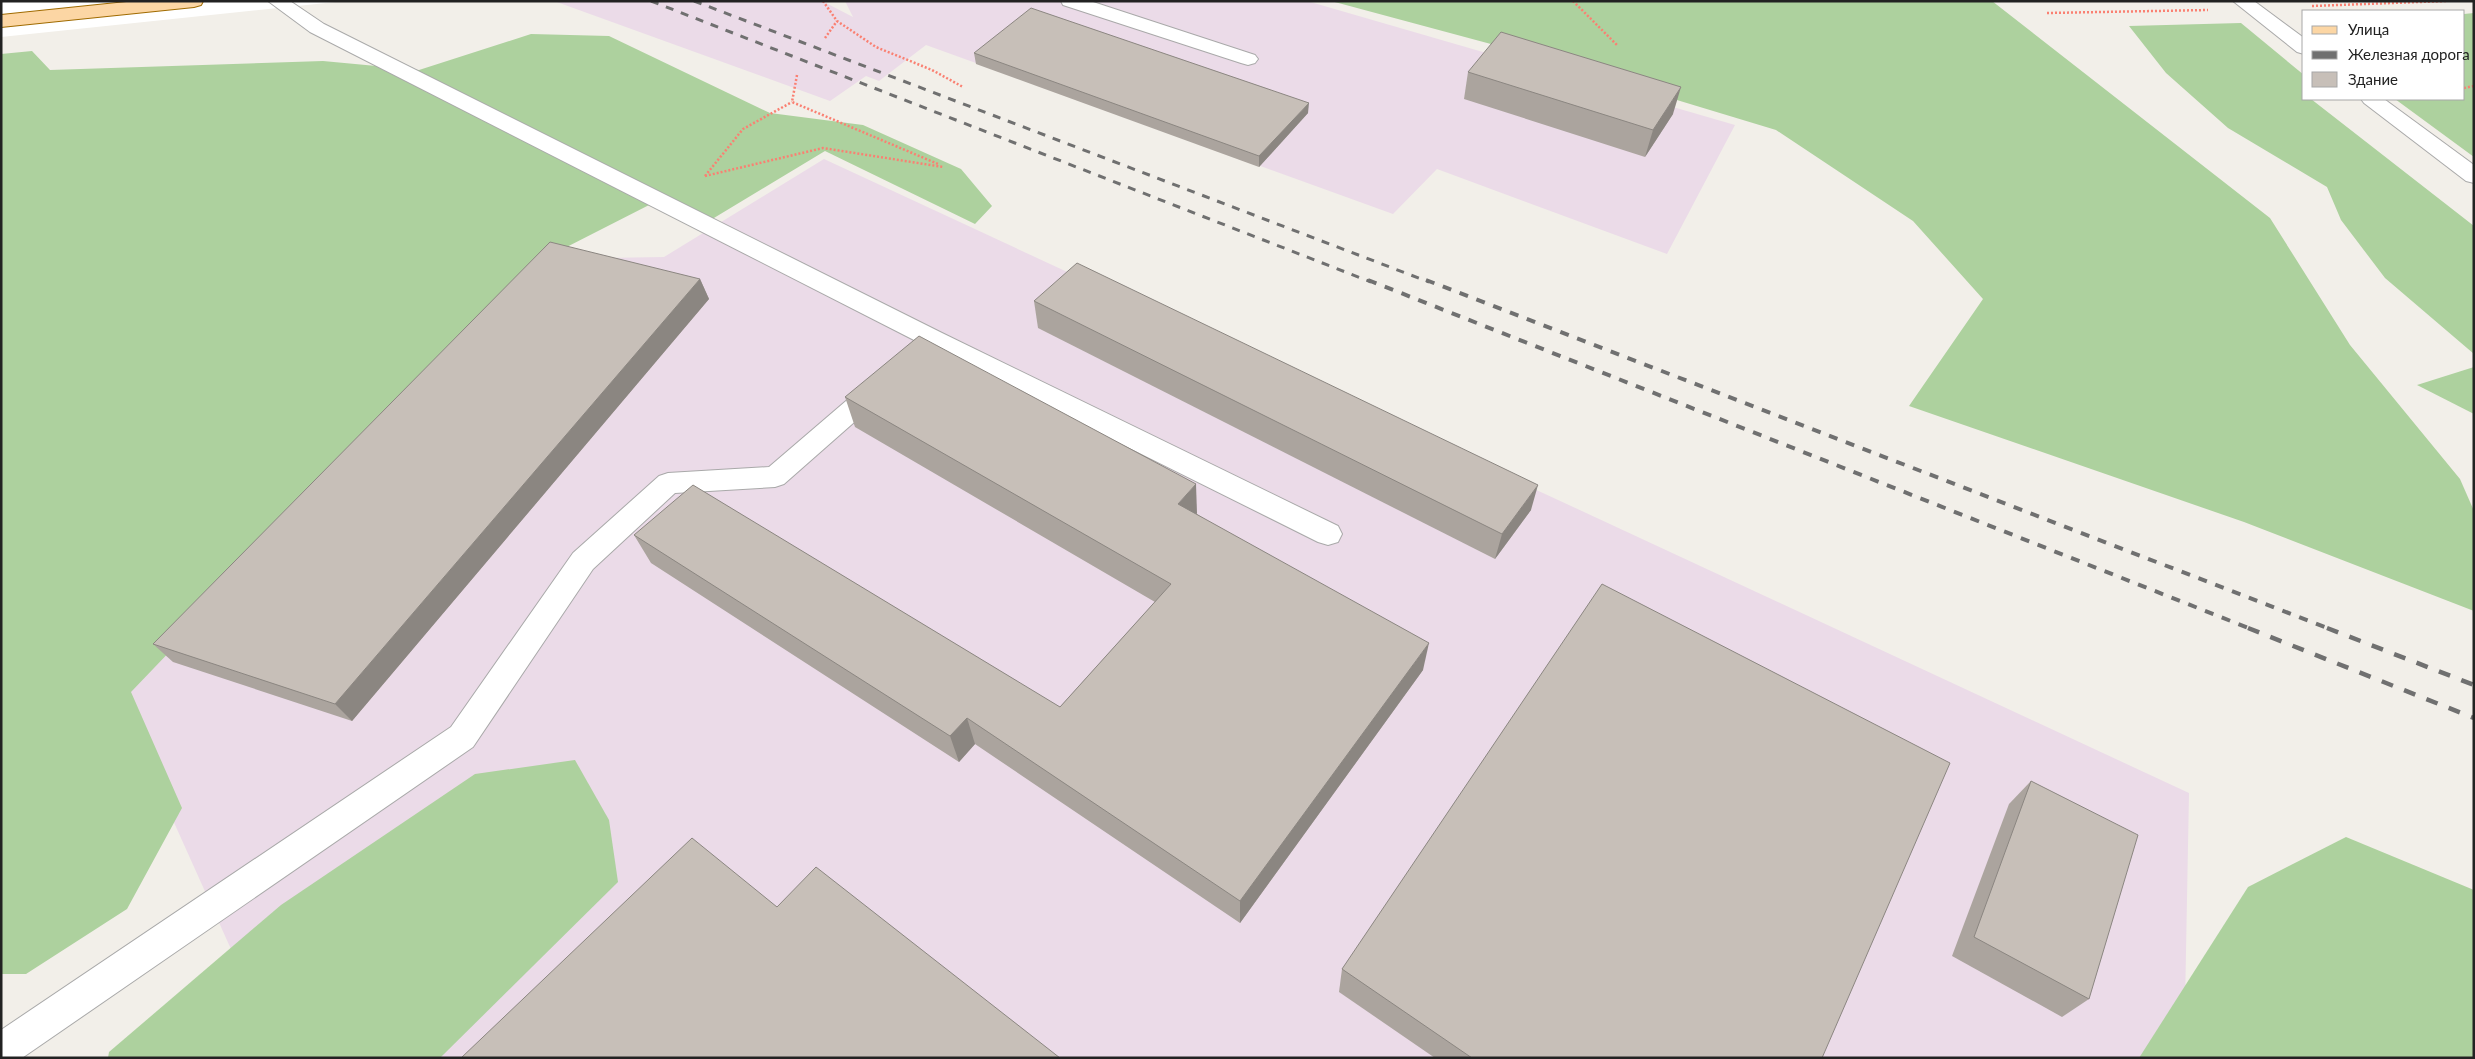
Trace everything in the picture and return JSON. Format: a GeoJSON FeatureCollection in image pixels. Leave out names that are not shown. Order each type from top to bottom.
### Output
{"type":"FeatureCollection","features":[{"type":"Feature","properties":{"kind":"main road"},"geometry":{"type":"LineString","coordinates":[[1,21],[194,1]]}},
{"type":"Feature","properties":{"kind":"street"},"geometry":{"type":"LineString","coordinates":[[277,1],[317,28],[933,339],[1328,534]]}},
{"type":"Feature","properties":{"kind":"street"},"geometry":{"type":"LineString","coordinates":[[1070,1],[1248,59]]}},
{"type":"Feature","properties":{"kind":"street"},"geometry":{"type":"LineString","coordinates":[[2242,1],[2302,46]]}},
{"type":"Feature","properties":{"kind":"street"},"geometry":{"type":"LineString","coordinates":[[2372,100],[2474,176]]}},
{"type":"Feature","properties":{"kind":"street"},"geometry":{"type":"LineString","coordinates":[[1,1051],[462,737],[583,561],[668,483],[775,477],[933,339]]}},
{"type":"Feature","properties":{"kind":"path"},"geometry":{"type":"LineString","coordinates":[[823,1],[837,21],[876,47],[932,70],[963,87]]}},
{"type":"Feature","properties":{"kind":"path"},"geometry":{"type":"LineString","coordinates":[[1573,1],[1618,46]]}},
{"type":"Feature","properties":{"kind":"path"},"geometry":{"type":"LineString","coordinates":[[825,38],[837,21]]}},
{"type":"Feature","properties":{"kind":"path"},"geometry":{"type":"LineString","coordinates":[[678,210],[743,130],[792,102],[797,75]]}},
{"type":"Feature","properties":{"kind":"path"},"geometry":{"type":"LineString","coordinates":[[705,176],[823,148],[943,167],[792,102]]}},
{"type":"Feature","properties":{"kind":"shaded area"},"geometry":{"type":"Polygon","coordinates":[[[554,1],[822,1],[853,17],[845,1],[1307,1],[1735,125],[1667,254],[1437,169],[1393,214],[926,45],[879,81],[866,76],[830,101],[554,1]]]}},
{"type":"Feature","properties":{"kind":"shaded area"},"geometry":{"type":"Polygon","coordinates":[[[824,159],[2189,793],[2184,1058],[280,1058],[118,698],[540,259],[664,257],[824,159]]]}},
{"type":"Feature","properties":{"kind":"green space"},"geometry":{"type":"Polygon","coordinates":[[[1331,1],[1992,1],[2270,218],[2350,345],[2460,479],[2474,511],[2474,611],[2244,522],[1909,406],[1983,299],[1913,221],[1776,130],[1502,47],[1331,1]]]}},
{"type":"Feature","properties":{"kind":"green space"},"geometry":{"type":"Polygon","coordinates":[[[2474,13],[2474,157],[2396,100],[2465,100],[2465,14],[2474,13]]]}},
{"type":"Feature","properties":{"kind":"green space"},"geometry":{"type":"Polygon","coordinates":[[[2241,23],[2302,73],[2302,100],[2312,100],[2474,226],[2474,354],[2385,278],[2341,220],[2327,187],[2228,128],[2166,73],[2129,26],[2241,23]]]}},
{"type":"Feature","properties":{"kind":"green space"},"geometry":{"type":"Polygon","coordinates":[[[531,34],[609,36],[770,113],[863,125],[961,169],[992,206],[975,224],[825,151],[699,227],[653,203],[549,256],[131,692],[182,808],[127,909],[26,974],[1,974],[1,54],[32,51],[50,70],[323,61],[419,70],[531,34]]]}},
{"type":"Feature","properties":{"kind":"green space"},"geometry":{"type":"Polygon","coordinates":[[[2474,367],[2474,414],[2417,385],[2474,367]]]}},
{"type":"Feature","properties":{"kind":"green space"},"geometry":{"type":"Polygon","coordinates":[[[575,760],[609,820],[618,882],[440,1058],[108,1058],[109,1052],[281,905],[475,774],[575,760]]]}},
{"type":"Feature","properties":{"kind":"green space"},"geometry":{"type":"Polygon","coordinates":[[[2346,837],[2474,890],[2474,1058],[2139,1058],[2248,887],[2346,837]]]}},
{"type":"Feature","properties":{"kind":"pier"},"geometry":{"type":"Polygon","coordinates":[[[1,1],[345,1],[1,37],[1,1]]]}},
{"type":"Feature","properties":{"kind":"building"},"geometry":{"type":"Polygon","coordinates":[[[1031,8],[1309,103],[1259,156],[974,53],[1031,8]]]}},
{"type":"Feature","properties":{"kind":"building"},"geometry":{"type":"Polygon","coordinates":[[[1501,32],[1681,87],[1653,130],[1468,72],[1501,32]]]}},
{"type":"Feature","properties":{"kind":"building"},"geometry":{"type":"Polygon","coordinates":[[[550,242],[700,279],[335,704],[153,644],[550,242]]]}},
{"type":"Feature","properties":{"kind":"building"},"geometry":{"type":"Polygon","coordinates":[[[1077,263],[1538,485],[1502,534],[1034,301],[1077,263]]]}},
{"type":"Feature","properties":{"kind":"building"},"geometry":{"type":"Polygon","coordinates":[[[919,336],[1196,484],[1178,504],[1429,643],[1240,901],[967,718],[950,736],[634,535],[693,485],[1060,707],[1171,584],[845,397],[919,336]]]}},
{"type":"Feature","properties":{"kind":"building"},"geometry":{"type":"Polygon","coordinates":[[[1602,584],[1950,763],[1822,1058],[1472,1058],[1342,969],[1602,584]]]}},
{"type":"Feature","properties":{"kind":"building"},"geometry":{"type":"Polygon","coordinates":[[[2031,781],[2138,835],[2089,999],[1974,937],[2031,781]]]}},
{"type":"Feature","properties":{"kind":"building"},"geometry":{"type":"Polygon","coordinates":[[[692,838],[777,907],[816,867],[1060,1058],[461,1058],[692,838]]]}},
{"type":"Feature","properties":{"kind":"railway"},"geometry":{"type":"LineString","coordinates":[[651,1],[1371,282]]}},
{"type":"Feature","properties":{"kind":"railway"},"geometry":{"type":"LineString","coordinates":[[694,1],[1429,282]]}},
{"type":"Feature","properties":{"kind":"railway"},"geometry":{"type":"LineString","coordinates":[[1368,280],[2251,629]]}},
{"type":"Feature","properties":{"kind":"railway"},"geometry":{"type":"LineString","coordinates":[[1426,280],[2330,629]]}},
{"type":"Feature","properties":{"kind":"railway"},"geometry":{"type":"LineString","coordinates":[[2248,628],[2474,718]]}},
{"type":"Feature","properties":{"kind":"railway"},"geometry":{"type":"LineString","coordinates":[[2327,628],[2474,685]]}}]}
